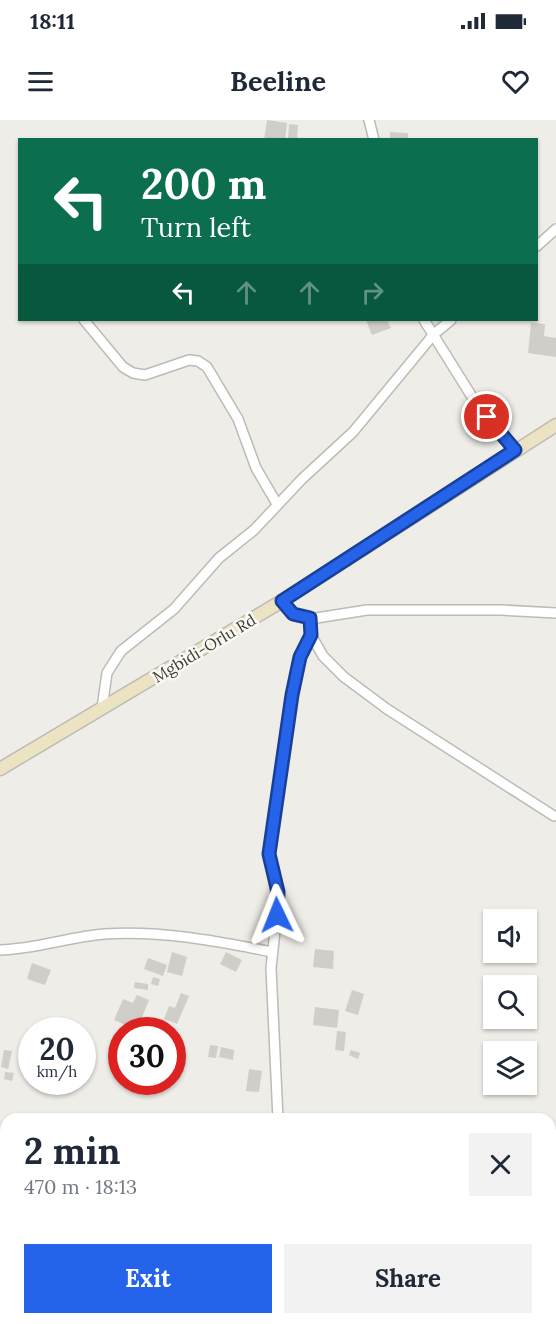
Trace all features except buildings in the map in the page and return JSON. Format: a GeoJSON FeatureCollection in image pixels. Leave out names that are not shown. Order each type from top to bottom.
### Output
{"type":"FeatureCollection","features":[{"type":"Feature","properties":{"kind":"main road","name":"Mgbidi-Orlu Rd"},"geometry":{"type":"LineString","coordinates":[[0,769],[282,601],[556,425]]}},
{"type":"Feature","properties":{"kind":"street"},"geometry":{"type":"LineString","coordinates":[[369,120],[374,138]]}},
{"type":"Feature","properties":{"kind":"street"},"geometry":{"type":"LineString","coordinates":[[538,245],[556,230]]}},
{"type":"Feature","properties":{"kind":"street"},"geometry":{"type":"LineString","coordinates":[[85,321],[123,368],[133,373],[145,375],[189,360],[198,361],[207,367],[238,419],[256,468],[277,504]]}},
{"type":"Feature","properties":{"kind":"street"},"geometry":{"type":"LineString","coordinates":[[425,321],[474,400],[515,450]]}},
{"type":"Feature","properties":{"kind":"street"},"geometry":{"type":"LineString","coordinates":[[102,708],[107,674],[121,651],[174,609],[219,558],[254,530],[277,504],[353,432],[434,334],[450,321]]}},
{"type":"Feature","properties":{"kind":"street"},"geometry":{"type":"LineString","coordinates":[[282,601],[293,614],[310,618],[367,610],[501,609],[556,614]]}},
{"type":"Feature","properties":{"kind":"street"},"geometry":{"type":"LineString","coordinates":[[310,618],[311,635],[323,656],[344,677],[406,721],[554,816]]}},
{"type":"Feature","properties":{"kind":"street"},"geometry":{"type":"LineString","coordinates":[[278,1113],[272,952],[279,903],[269,854],[292,695],[300,657],[311,635]]}},
{"type":"Feature","properties":{"kind":"street"},"geometry":{"type":"LineString","coordinates":[[0,950],[38,947],[69,939],[128,933],[165,935],[272,952]]}},
{"type":"Feature","properties":{"kind":"route"},"geometry":{"type":"LineString","coordinates":[[277,915],[278,892],[269,854],[292,695],[300,657],[311,635],[308,626],[310,618],[293,614],[282,601],[515,450],[487,417]]}}]}
